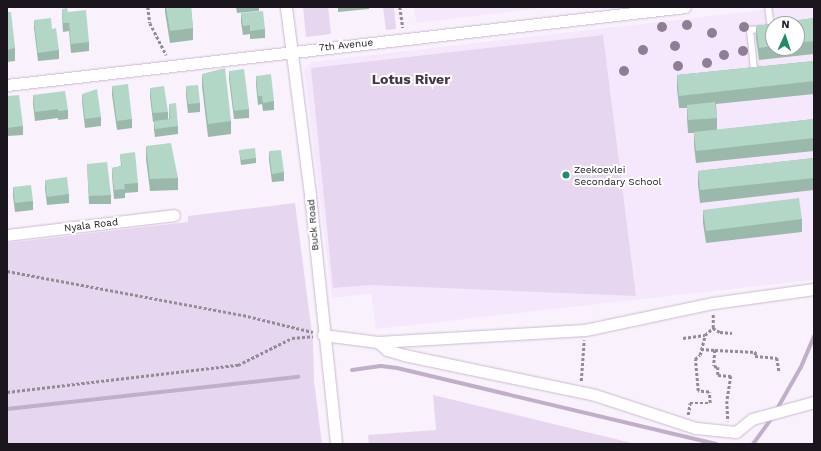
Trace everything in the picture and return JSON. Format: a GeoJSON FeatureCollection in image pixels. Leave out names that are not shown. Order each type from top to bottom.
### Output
{"type":"FeatureCollection","features":[{"type":"Feature","properties":{"kind":"street","name":"Buck Road"},"geometry":{"type":"LineString","coordinates":[[286,7],[310,195],[336,444]]}},
{"type":"Feature","properties":{"kind":"street","name":"7th Avenue"},"geometry":{"type":"LineString","coordinates":[[7,85],[404,39],[619,11],[685,7]]}},
{"type":"Feature","properties":{"kind":"street","name":"Nyala Road"},"geometry":{"type":"LineString","coordinates":[[7,235],[174,216]]}},
{"type":"Feature","properties":{"kind":"street"},"geometry":{"type":"LineString","coordinates":[[324,335],[378,342],[585,330],[713,303],[814,289]]}},
{"type":"Feature","properties":{"kind":"street"},"geometry":{"type":"LineString","coordinates":[[378,342],[387,350],[404,355],[580,391],[631,406],[686,426],[736,432],[752,419],[814,402]]}},
{"type":"Feature","properties":{"kind":"lane"},"geometry":{"type":"LineString","coordinates":[[762,69],[754,70],[750,30],[770,28],[768,7]]}},
{"type":"Feature","properties":{"kind":"path"},"geometry":{"type":"LineString","coordinates":[[148,7],[153,28],[173,65]]}},
{"type":"Feature","properties":{"kind":"path"},"geometry":{"type":"LineString","coordinates":[[400,7],[404,39]]}},
{"type":"Feature","properties":{"kind":"path"},"geometry":{"type":"LineString","coordinates":[[7,271],[243,316],[324,335]]}},
{"type":"Feature","properties":{"kind":"path"},"geometry":{"type":"LineString","coordinates":[[686,426],[690,403],[710,403],[709,392],[698,391],[695,359],[700,355],[705,336],[713,328],[713,303]]}},
{"type":"Feature","properties":{"kind":"path"},"geometry":{"type":"LineString","coordinates":[[713,328],[720,332],[732,333]]}},
{"type":"Feature","properties":{"kind":"path"},"geometry":{"type":"LineString","coordinates":[[580,391],[585,330]]}},
{"type":"Feature","properties":{"kind":"path"},"geometry":{"type":"LineString","coordinates":[[7,392],[238,365],[292,338],[324,335]]}},
{"type":"Feature","properties":{"kind":"path"},"geometry":{"type":"LineString","coordinates":[[683,338],[705,336]]}},
{"type":"Feature","properties":{"kind":"path"},"geometry":{"type":"LineString","coordinates":[[701,349],[756,352],[755,356],[777,358],[779,371]]}},
{"type":"Feature","properties":{"kind":"path"},"geometry":{"type":"LineString","coordinates":[[715,350],[714,366],[718,366],[718,375],[731,376],[727,414],[729,426],[736,432]]}},
{"type":"Feature","properties":{"kind":"shaded area"},"geometry":{"type":"Polygon","coordinates":[[[303,7],[328,7],[331,34],[306,37],[303,7]]]}},
{"type":"Feature","properties":{"kind":"shaded area"},"geometry":{"type":"Polygon","coordinates":[[[383,7],[394,7],[396,29],[386,30],[383,7]]]}},
{"type":"Feature","properties":{"kind":"shaded area"},"geometry":{"type":"Polygon","coordinates":[[[414,7],[551,7],[416,23],[414,7]]]}},
{"type":"Feature","properties":{"kind":"shaded area","name":"Zeekoevlei Secondary School"},"geometry":{"type":"Polygon","coordinates":[[[787,7],[814,7],[814,280],[376,329],[371,294],[332,298],[304,70],[311,62],[787,7]]]}},
{"type":"Feature","properties":{"kind":"shaded area"},"geometry":{"type":"Polygon","coordinates":[[[603,35],[636,296],[370,285],[333,288],[311,68],[603,35]]]}},
{"type":"Feature","properties":{"kind":"shaded area"},"geometry":{"type":"Polygon","coordinates":[[[295,203],[313,341],[314,381],[322,444],[7,444],[7,243],[188,222],[188,216],[295,203]]]}},
{"type":"Feature","properties":{"kind":"shaded area"},"geometry":{"type":"Polygon","coordinates":[[[433,395],[636,444],[369,444],[368,435],[436,430],[433,395]]]}},
{"type":"Feature","properties":{"kind":"building"},"geometry":{"type":"Polygon","coordinates":[[[166,7],[191,7],[193,28],[170,31],[166,7]]]}},
{"type":"Feature","properties":{"kind":"building"},"geometry":{"type":"Polygon","coordinates":[[[67,8],[68,12],[86,10],[89,42],[71,44],[69,23],[63,23],[62,9],[67,8]]]}},
{"type":"Feature","properties":{"kind":"building"},"geometry":{"type":"Polygon","coordinates":[[[263,11],[265,29],[250,31],[250,25],[243,26],[241,13],[263,11]]]}},
{"type":"Feature","properties":{"kind":"building"},"geometry":{"type":"Polygon","coordinates":[[[7,12],[11,12],[15,48],[7,50],[7,12]]]}},
{"type":"Feature","properties":{"kind":"building"},"geometry":{"type":"Polygon","coordinates":[[[51,18],[52,29],[56,28],[59,50],[38,53],[34,20],[51,18]]]}},
{"type":"Feature","properties":{"kind":"building"},"geometry":{"type":"Polygon","coordinates":[[[814,18],[814,41],[805,42],[805,19],[814,18]]]}},
{"type":"Feature","properties":{"kind":"building"},"geometry":{"type":"Polygon","coordinates":[[[765,25],[765,47],[759,48],[756,26],[765,25]]]}},
{"type":"Feature","properties":{"kind":"building"},"geometry":{"type":"Polygon","coordinates":[[[814,61],[814,81],[679,96],[677,75],[814,61]]]}},
{"type":"Feature","properties":{"kind":"building"},"geometry":{"type":"Polygon","coordinates":[[[225,68],[231,121],[208,124],[202,74],[225,68]]]}},
{"type":"Feature","properties":{"kind":"building"},"geometry":{"type":"Polygon","coordinates":[[[244,69],[249,109],[234,111],[229,71],[244,69]]]}},
{"type":"Feature","properties":{"kind":"building"},"geometry":{"type":"Polygon","coordinates":[[[271,74],[274,101],[263,103],[262,96],[258,96],[256,76],[271,74]]]}},
{"type":"Feature","properties":{"kind":"building"},"geometry":{"type":"Polygon","coordinates":[[[128,84],[132,119],[117,121],[112,86],[128,84]]]}},
{"type":"Feature","properties":{"kind":"building"},"geometry":{"type":"Polygon","coordinates":[[[198,85],[200,103],[188,104],[186,86],[198,85]]]}},
{"type":"Feature","properties":{"kind":"building"},"geometry":{"type":"Polygon","coordinates":[[[164,86],[168,112],[153,113],[150,88],[164,86]]]}},
{"type":"Feature","properties":{"kind":"building"},"geometry":{"type":"Polygon","coordinates":[[[97,89],[101,117],[85,119],[82,94],[97,89]]]}},
{"type":"Feature","properties":{"kind":"building"},"geometry":{"type":"Polygon","coordinates":[[[65,91],[68,110],[58,111],[58,109],[35,112],[33,95],[65,91]]]}},
{"type":"Feature","properties":{"kind":"building"},"geometry":{"type":"Polygon","coordinates":[[[19,95],[23,126],[7,128],[7,96],[19,95]]]}},
{"type":"Feature","properties":{"kind":"building"},"geometry":{"type":"Polygon","coordinates":[[[715,102],[717,118],[688,120],[687,105],[715,102]]]}},
{"type":"Feature","properties":{"kind":"building"},"geometry":{"type":"Polygon","coordinates":[[[176,103],[178,126],[155,129],[154,121],[170,119],[169,104],[176,103]]]}},
{"type":"Feature","properties":{"kind":"building"},"geometry":{"type":"Polygon","coordinates":[[[814,119],[814,138],[696,151],[694,132],[814,119]]]}},
{"type":"Feature","properties":{"kind":"building"},"geometry":{"type":"Polygon","coordinates":[[[171,143],[178,178],[150,179],[146,146],[171,143]]]}},
{"type":"Feature","properties":{"kind":"building"},"geometry":{"type":"Polygon","coordinates":[[[255,148],[256,158],[241,160],[239,150],[255,148]]]}},
{"type":"Feature","properties":{"kind":"building"},"geometry":{"type":"Polygon","coordinates":[[[281,150],[284,172],[272,174],[269,151],[281,150]]]}},
{"type":"Feature","properties":{"kind":"building"},"geometry":{"type":"Polygon","coordinates":[[[135,152],[138,183],[124,184],[125,189],[114,190],[112,168],[122,166],[120,154],[135,152]]]}},
{"type":"Feature","properties":{"kind":"building"},"geometry":{"type":"Polygon","coordinates":[[[814,158],[814,178],[700,190],[698,171],[814,158]]]}},
{"type":"Feature","properties":{"kind":"building"},"geometry":{"type":"Polygon","coordinates":[[[107,162],[111,195],[89,196],[87,164],[107,162]]]}},
{"type":"Feature","properties":{"kind":"building"},"geometry":{"type":"Polygon","coordinates":[[[67,177],[69,194],[47,197],[45,180],[67,177]]]}},
{"type":"Feature","properties":{"kind":"building"},"geometry":{"type":"Polygon","coordinates":[[[31,185],[33,201],[15,203],[13,187],[31,185]]]}},
{"type":"Feature","properties":{"kind":"building"},"geometry":{"type":"Polygon","coordinates":[[[799,198],[802,219],[706,231],[703,210],[799,198]]]}},
{"type":"Feature","properties":{"kind":"waterway"},"geometry":{"type":"LineString","coordinates":[[777,409],[801,367],[814,337]]}},
{"type":"Feature","properties":{"kind":"waterway"},"geometry":{"type":"LineString","coordinates":[[352,370],[381,366],[397,368],[716,444]]}},
{"type":"Feature","properties":{"kind":"waterway"},"geometry":{"type":"LineString","coordinates":[[7,409],[298,377]]}},
{"type":"Feature","properties":{"kind":"waterway"},"geometry":{"type":"LineString","coordinates":[[753,444],[774,415]]}},
{"type":"Feature","properties":{"kind":"place","name":"Zeekoevlei Secondary School"},"geometry":{"type":"Point","coordinates":[566,175]}},
{"type":"Feature","properties":{"kind":"district","name":"Lotus River"},"geometry":{"type":"Point","coordinates":[411,79]}}]}
